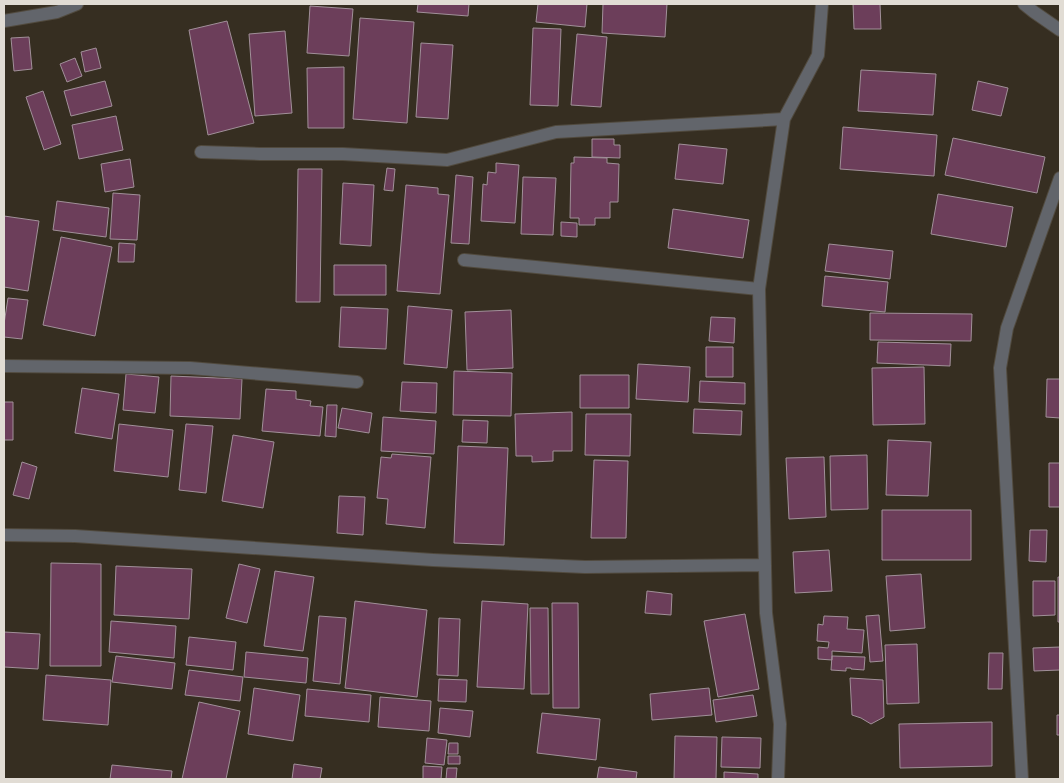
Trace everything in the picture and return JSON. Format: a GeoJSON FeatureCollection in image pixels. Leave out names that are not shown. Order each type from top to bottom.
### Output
{"type":"FeatureCollection","features":[{"type":"Feature","properties":{"kind":"street"},"geometry":{"type":"LineString","coordinates":[[4,21],[57,12],[77,4]]}},
{"type":"Feature","properties":{"kind":"street"},"geometry":{"type":"LineString","coordinates":[[778,779],[780,724],[766,613],[759,289],[784,119],[818,55],[822,4]]}},
{"type":"Feature","properties":{"kind":"street"},"geometry":{"type":"LineString","coordinates":[[1024,4],[1060,30]]}},
{"type":"Feature","properties":{"kind":"street"},"geometry":{"type":"LineString","coordinates":[[201,152],[343,154],[447,160],[556,132],[784,119]]}},
{"type":"Feature","properties":{"kind":"street"},"geometry":{"type":"LineString","coordinates":[[1022,779],[1000,368],[1007,328],[1060,178]]}},
{"type":"Feature","properties":{"kind":"street"},"geometry":{"type":"LineString","coordinates":[[464,260],[759,289]]}},
{"type":"Feature","properties":{"kind":"street"},"geometry":{"type":"LineString","coordinates":[[4,366],[190,368],[357,382]]}},
{"type":"Feature","properties":{"kind":"street"},"geometry":{"type":"LineString","coordinates":[[4,535],[75,536],[433,560],[584,567],[765,565]]}},
{"type":"Feature","properties":{"kind":"building"},"geometry":{"type":"Polygon","coordinates":[[[418,4],[469,4],[468,16],[417,12],[418,4]]]}},
{"type":"Feature","properties":{"kind":"building"},"geometry":{"type":"Polygon","coordinates":[[[538,4],[587,4],[585,27],[536,22],[538,4]]]}},
{"type":"Feature","properties":{"kind":"building"},"geometry":{"type":"Polygon","coordinates":[[[603,4],[667,4],[665,37],[602,33],[603,4]]]}},
{"type":"Feature","properties":{"kind":"building"},"geometry":{"type":"Polygon","coordinates":[[[853,4],[880,4],[881,29],[854,29],[853,4]]]}},
{"type":"Feature","properties":{"kind":"building"},"geometry":{"type":"Polygon","coordinates":[[[310,6],[353,9],[349,56],[307,53],[310,6]]]}},
{"type":"Feature","properties":{"kind":"building"},"geometry":{"type":"Polygon","coordinates":[[[360,18],[414,22],[407,123],[353,119],[360,18]]]}},
{"type":"Feature","properties":{"kind":"building"},"geometry":{"type":"Polygon","coordinates":[[[227,21],[254,123],[208,135],[189,30],[227,21]]]}},
{"type":"Feature","properties":{"kind":"building"},"geometry":{"type":"Polygon","coordinates":[[[533,28],[561,29],[558,106],[530,105],[533,28]]]}},
{"type":"Feature","properties":{"kind":"building"},"geometry":{"type":"Polygon","coordinates":[[[285,31],[292,113],[255,116],[249,34],[285,31]]]}},
{"type":"Feature","properties":{"kind":"building"},"geometry":{"type":"Polygon","coordinates":[[[577,34],[607,37],[601,107],[571,105],[577,34]]]}},
{"type":"Feature","properties":{"kind":"building"},"geometry":{"type":"Polygon","coordinates":[[[29,37],[32,69],[14,71],[11,38],[29,37]]]}},
{"type":"Feature","properties":{"kind":"building"},"geometry":{"type":"Polygon","coordinates":[[[421,43],[453,45],[448,119],[416,117],[421,43]]]}},
{"type":"Feature","properties":{"kind":"building"},"geometry":{"type":"Polygon","coordinates":[[[96,48],[101,68],[85,72],[81,52],[96,48]]]}},
{"type":"Feature","properties":{"kind":"building"},"geometry":{"type":"Polygon","coordinates":[[[75,58],[82,76],[67,82],[60,64],[75,58]]]}},
{"type":"Feature","properties":{"kind":"building"},"geometry":{"type":"Polygon","coordinates":[[[344,67],[344,128],[308,128],[307,68],[344,67]]]}},
{"type":"Feature","properties":{"kind":"building"},"geometry":{"type":"Polygon","coordinates":[[[861,70],[936,74],[933,115],[858,111],[861,70]]]}},
{"type":"Feature","properties":{"kind":"building"},"geometry":{"type":"Polygon","coordinates":[[[105,81],[112,106],[71,116],[64,91],[105,81]]]}},
{"type":"Feature","properties":{"kind":"building"},"geometry":{"type":"Polygon","coordinates":[[[978,81],[1008,88],[1001,116],[972,110],[978,81]]]}},
{"type":"Feature","properties":{"kind":"building"},"geometry":{"type":"Polygon","coordinates":[[[43,91],[61,144],[44,150],[26,97],[43,91]]]}},
{"type":"Feature","properties":{"kind":"building"},"geometry":{"type":"Polygon","coordinates":[[[116,116],[123,150],[79,159],[72,125],[116,116]]]}},
{"type":"Feature","properties":{"kind":"building"},"geometry":{"type":"Polygon","coordinates":[[[843,127],[937,135],[934,176],[840,169],[843,127]]]}},
{"type":"Feature","properties":{"kind":"building"},"geometry":{"type":"Polygon","coordinates":[[[953,138],[1045,157],[1037,193],[945,175],[953,138]]]}},
{"type":"Feature","properties":{"kind":"building"},"geometry":{"type":"Polygon","coordinates":[[[592,139],[614,139],[614,145],[620,145],[620,158],[592,157],[592,139]]]}},
{"type":"Feature","properties":{"kind":"building"},"geometry":{"type":"Polygon","coordinates":[[[679,144],[727,149],[723,184],[675,179],[679,144]]]}},
{"type":"Feature","properties":{"kind":"building"},"geometry":{"type":"Polygon","coordinates":[[[574,157],[607,158],[607,163],[619,164],[618,202],[610,202],[610,218],[595,218],[595,225],[579,225],[579,218],[570,218],[571,163],[574,163],[574,157]]]}},
{"type":"Feature","properties":{"kind":"building"},"geometry":{"type":"Polygon","coordinates":[[[130,159],[134,187],[105,192],[101,164],[130,159]]]}},
{"type":"Feature","properties":{"kind":"building"},"geometry":{"type":"Polygon","coordinates":[[[496,163],[519,165],[515,223],[481,221],[483,184],[487,185],[488,172],[496,173],[496,163]]]}},
{"type":"Feature","properties":{"kind":"building"},"geometry":{"type":"Polygon","coordinates":[[[387,168],[395,169],[393,191],[384,190],[387,168]]]}},
{"type":"Feature","properties":{"kind":"building"},"geometry":{"type":"Polygon","coordinates":[[[298,169],[322,169],[320,302],[296,302],[298,169]]]}},
{"type":"Feature","properties":{"kind":"building"},"geometry":{"type":"Polygon","coordinates":[[[456,175],[473,177],[469,244],[451,243],[456,175]]]}},
{"type":"Feature","properties":{"kind":"building"},"geometry":{"type":"Polygon","coordinates":[[[523,177],[556,178],[553,235],[521,234],[523,177]]]}},
{"type":"Feature","properties":{"kind":"building"},"geometry":{"type":"Polygon","coordinates":[[[343,183],[374,185],[371,246],[340,244],[343,183]]]}},
{"type":"Feature","properties":{"kind":"building"},"geometry":{"type":"Polygon","coordinates":[[[406,185],[438,188],[438,194],[449,195],[440,294],[397,291],[406,185]]]}},
{"type":"Feature","properties":{"kind":"building"},"geometry":{"type":"Polygon","coordinates":[[[113,193],[140,195],[137,240],[110,239],[113,193]]]}},
{"type":"Feature","properties":{"kind":"building"},"geometry":{"type":"Polygon","coordinates":[[[938,194],[1013,207],[1006,247],[931,234],[938,194]]]}},
{"type":"Feature","properties":{"kind":"building"},"geometry":{"type":"Polygon","coordinates":[[[57,201],[109,208],[106,237],[53,230],[57,201]]]}},
{"type":"Feature","properties":{"kind":"building"},"geometry":{"type":"Polygon","coordinates":[[[673,209],[749,220],[743,258],[668,248],[673,209]]]}},
{"type":"Feature","properties":{"kind":"building"},"geometry":{"type":"Polygon","coordinates":[[[4,216],[39,221],[28,291],[4,287],[4,216]]]}},
{"type":"Feature","properties":{"kind":"building"},"geometry":{"type":"Polygon","coordinates":[[[561,222],[577,223],[577,237],[561,236],[561,222]]]}},
{"type":"Feature","properties":{"kind":"building"},"geometry":{"type":"Polygon","coordinates":[[[61,237],[112,247],[95,336],[43,325],[61,237]]]}},
{"type":"Feature","properties":{"kind":"building"},"geometry":{"type":"Polygon","coordinates":[[[119,243],[135,244],[134,262],[118,262],[119,243]]]}},
{"type":"Feature","properties":{"kind":"building"},"geometry":{"type":"Polygon","coordinates":[[[829,244],[893,251],[890,279],[825,271],[829,244]]]}},
{"type":"Feature","properties":{"kind":"building"},"geometry":{"type":"Polygon","coordinates":[[[334,265],[386,265],[386,295],[334,295],[334,265]]]}},
{"type":"Feature","properties":{"kind":"building"},"geometry":{"type":"Polygon","coordinates":[[[825,276],[888,282],[885,312],[822,306],[825,276]]]}},
{"type":"Feature","properties":{"kind":"building"},"geometry":{"type":"Polygon","coordinates":[[[8,298],[28,300],[22,339],[4,337],[8,298]]]}},
{"type":"Feature","properties":{"kind":"building"},"geometry":{"type":"Polygon","coordinates":[[[408,306],[452,310],[447,368],[404,364],[408,306]]]}},
{"type":"Feature","properties":{"kind":"building"},"geometry":{"type":"Polygon","coordinates":[[[341,307],[388,309],[386,349],[339,347],[341,307]]]}},
{"type":"Feature","properties":{"kind":"building"},"geometry":{"type":"Polygon","coordinates":[[[511,310],[513,368],[467,370],[465,312],[511,310]]]}},
{"type":"Feature","properties":{"kind":"building"},"geometry":{"type":"Polygon","coordinates":[[[870,313],[972,314],[971,341],[870,340],[870,313]]]}},
{"type":"Feature","properties":{"kind":"building"},"geometry":{"type":"Polygon","coordinates":[[[711,317],[735,318],[734,343],[709,341],[711,317]]]}},
{"type":"Feature","properties":{"kind":"building"},"geometry":{"type":"Polygon","coordinates":[[[878,342],[951,344],[950,366],[877,363],[878,342]]]}},
{"type":"Feature","properties":{"kind":"building"},"geometry":{"type":"Polygon","coordinates":[[[706,347],[733,347],[733,377],[706,377],[706,347]]]}},
{"type":"Feature","properties":{"kind":"building"},"geometry":{"type":"Polygon","coordinates":[[[638,364],[690,367],[688,402],[636,399],[638,364]]]}},
{"type":"Feature","properties":{"kind":"building"},"geometry":{"type":"Polygon","coordinates":[[[924,367],[925,424],[873,425],[872,368],[924,367]]]}},
{"type":"Feature","properties":{"kind":"building"},"geometry":{"type":"Polygon","coordinates":[[[454,371],[512,373],[511,416],[453,415],[454,371]]]}},
{"type":"Feature","properties":{"kind":"building"},"geometry":{"type":"Polygon","coordinates":[[[126,374],[159,377],[155,413],[123,410],[126,374]]]}},
{"type":"Feature","properties":{"kind":"building"},"geometry":{"type":"Polygon","coordinates":[[[580,375],[629,375],[629,408],[580,408],[580,375]]]}},
{"type":"Feature","properties":{"kind":"building"},"geometry":{"type":"Polygon","coordinates":[[[171,376],[242,379],[240,419],[170,416],[171,376]]]}},
{"type":"Feature","properties":{"kind":"building"},"geometry":{"type":"Polygon","coordinates":[[[1047,379],[1060,379],[1060,418],[1046,417],[1047,379]]]}},
{"type":"Feature","properties":{"kind":"building"},"geometry":{"type":"Polygon","coordinates":[[[700,381],[745,383],[745,404],[699,402],[700,381]]]}},
{"type":"Feature","properties":{"kind":"building"},"geometry":{"type":"Polygon","coordinates":[[[402,382],[437,383],[436,413],[400,411],[402,382]]]}},
{"type":"Feature","properties":{"kind":"building"},"geometry":{"type":"Polygon","coordinates":[[[82,388],[119,394],[112,439],[75,433],[82,388]]]}},
{"type":"Feature","properties":{"kind":"building"},"geometry":{"type":"Polygon","coordinates":[[[266,389],[296,391],[296,399],[311,401],[310,406],[323,407],[320,436],[262,431],[266,389]]]}},
{"type":"Feature","properties":{"kind":"building"},"geometry":{"type":"Polygon","coordinates":[[[4,402],[13,402],[13,440],[4,440],[4,402]]]}},
{"type":"Feature","properties":{"kind":"building"},"geometry":{"type":"Polygon","coordinates":[[[327,405],[337,405],[336,437],[325,436],[327,405]]]}},
{"type":"Feature","properties":{"kind":"building"},"geometry":{"type":"Polygon","coordinates":[[[342,408],[372,413],[369,433],[338,428],[342,408]]]}},
{"type":"Feature","properties":{"kind":"building"},"geometry":{"type":"Polygon","coordinates":[[[694,409],[742,411],[741,435],[693,433],[694,409]]]}},
{"type":"Feature","properties":{"kind":"building"},"geometry":{"type":"Polygon","coordinates":[[[572,412],[572,451],[553,451],[553,461],[532,462],[532,456],[516,456],[515,414],[572,412]]]}},
{"type":"Feature","properties":{"kind":"building"},"geometry":{"type":"Polygon","coordinates":[[[586,414],[631,414],[630,456],[585,455],[586,414]]]}},
{"type":"Feature","properties":{"kind":"building"},"geometry":{"type":"Polygon","coordinates":[[[383,417],[436,421],[434,454],[381,451],[383,417]]]}},
{"type":"Feature","properties":{"kind":"building"},"geometry":{"type":"Polygon","coordinates":[[[463,420],[488,421],[487,443],[462,442],[463,420]]]}},
{"type":"Feature","properties":{"kind":"building"},"geometry":{"type":"Polygon","coordinates":[[[119,424],[173,430],[168,477],[114,471],[119,424]]]}},
{"type":"Feature","properties":{"kind":"building"},"geometry":{"type":"Polygon","coordinates":[[[186,424],[213,426],[206,493],[179,490],[186,424]]]}},
{"type":"Feature","properties":{"kind":"building"},"geometry":{"type":"Polygon","coordinates":[[[233,435],[274,442],[263,508],[222,501],[233,435]]]}},
{"type":"Feature","properties":{"kind":"building"},"geometry":{"type":"Polygon","coordinates":[[[888,440],[931,442],[928,496],[886,495],[888,440]]]}},
{"type":"Feature","properties":{"kind":"building"},"geometry":{"type":"Polygon","coordinates":[[[458,446],[508,448],[504,545],[454,543],[458,446]]]}},
{"type":"Feature","properties":{"kind":"building"},"geometry":{"type":"Polygon","coordinates":[[[392,454],[431,457],[425,528],[386,524],[388,499],[377,498],[381,457],[391,458],[392,454]]]}},
{"type":"Feature","properties":{"kind":"building"},"geometry":{"type":"Polygon","coordinates":[[[867,455],[868,509],[831,510],[830,456],[867,455]]]}},
{"type":"Feature","properties":{"kind":"building"},"geometry":{"type":"Polygon","coordinates":[[[824,457],[826,517],[789,519],[786,458],[824,457]]]}},
{"type":"Feature","properties":{"kind":"building"},"geometry":{"type":"Polygon","coordinates":[[[594,460],[628,461],[626,538],[591,538],[594,460]]]}},
{"type":"Feature","properties":{"kind":"building"},"geometry":{"type":"Polygon","coordinates":[[[22,462],[37,467],[29,499],[13,495],[22,462]]]}},
{"type":"Feature","properties":{"kind":"building"},"geometry":{"type":"Polygon","coordinates":[[[1049,463],[1060,463],[1060,507],[1049,507],[1049,463]]]}},
{"type":"Feature","properties":{"kind":"building"},"geometry":{"type":"Polygon","coordinates":[[[339,496],[365,497],[363,535],[337,533],[339,496]]]}},
{"type":"Feature","properties":{"kind":"building"},"geometry":{"type":"Polygon","coordinates":[[[882,510],[971,510],[971,560],[882,560],[882,510]]]}},
{"type":"Feature","properties":{"kind":"building"},"geometry":{"type":"Polygon","coordinates":[[[1030,530],[1047,530],[1046,562],[1029,561],[1030,530]]]}},
{"type":"Feature","properties":{"kind":"building"},"geometry":{"type":"Polygon","coordinates":[[[829,550],[832,591],[795,593],[793,552],[829,550]]]}},
{"type":"Feature","properties":{"kind":"building"},"geometry":{"type":"Polygon","coordinates":[[[51,563],[101,564],[101,666],[50,666],[51,563]]]}},
{"type":"Feature","properties":{"kind":"building"},"geometry":{"type":"Polygon","coordinates":[[[239,564],[260,569],[247,623],[226,618],[239,564]]]}},
{"type":"Feature","properties":{"kind":"building"},"geometry":{"type":"Polygon","coordinates":[[[116,566],[192,569],[189,619],[114,615],[116,566]]]}},
{"type":"Feature","properties":{"kind":"building"},"geometry":{"type":"Polygon","coordinates":[[[275,571],[314,577],[303,651],[264,646],[275,571]]]}},
{"type":"Feature","properties":{"kind":"building"},"geometry":{"type":"Polygon","coordinates":[[[921,574],[925,628],[890,631],[886,576],[921,574]]]}},
{"type":"Feature","properties":{"kind":"building"},"geometry":{"type":"Polygon","coordinates":[[[1058,577],[1060,577],[1060,622],[1058,622],[1058,577]]]}},
{"type":"Feature","properties":{"kind":"building"},"geometry":{"type":"Polygon","coordinates":[[[1033,581],[1055,581],[1055,615],[1033,616],[1033,581]]]}},
{"type":"Feature","properties":{"kind":"building"},"geometry":{"type":"Polygon","coordinates":[[[647,591],[672,594],[671,615],[645,613],[647,591]]]}},
{"type":"Feature","properties":{"kind":"building"},"geometry":{"type":"Polygon","coordinates":[[[355,601],[427,610],[417,697],[345,688],[355,601]]]}},
{"type":"Feature","properties":{"kind":"building"},"geometry":{"type":"Polygon","coordinates":[[[482,601],[528,604],[524,689],[477,687],[482,601]]]}},
{"type":"Feature","properties":{"kind":"building"},"geometry":{"type":"Polygon","coordinates":[[[552,603],[578,603],[579,708],[553,708],[552,603]]]}},
{"type":"Feature","properties":{"kind":"building"},"geometry":{"type":"Polygon","coordinates":[[[530,608],[548,608],[549,694],[531,694],[530,608]]]}},
{"type":"Feature","properties":{"kind":"building"},"geometry":{"type":"Polygon","coordinates":[[[745,614],[759,689],[718,697],[704,621],[745,614]]]}},
{"type":"Feature","properties":{"kind":"building"},"geometry":{"type":"Polygon","coordinates":[[[879,615],[883,661],[870,662],[866,616],[879,615]]]}},
{"type":"Feature","properties":{"kind":"building"},"geometry":{"type":"Polygon","coordinates":[[[319,616],[346,618],[340,684],[313,681],[319,616]]]}},
{"type":"Feature","properties":{"kind":"building"},"geometry":{"type":"Polygon","coordinates":[[[824,616],[848,617],[847,629],[864,630],[862,653],[832,651],[832,660],[818,659],[818,647],[828,648],[829,642],[817,641],[818,624],[823,625],[824,616]]]}},
{"type":"Feature","properties":{"kind":"building"},"geometry":{"type":"Polygon","coordinates":[[[439,618],[460,619],[458,676],[437,675],[439,618]]]}},
{"type":"Feature","properties":{"kind":"building"},"geometry":{"type":"Polygon","coordinates":[[[111,621],[176,626],[174,658],[109,652],[111,621]]]}},
{"type":"Feature","properties":{"kind":"building"},"geometry":{"type":"Polygon","coordinates":[[[4,632],[40,634],[38,669],[4,667],[4,632]]]}},
{"type":"Feature","properties":{"kind":"building"},"geometry":{"type":"Polygon","coordinates":[[[189,637],[236,642],[233,670],[186,665],[189,637]]]}},
{"type":"Feature","properties":{"kind":"building"},"geometry":{"type":"Polygon","coordinates":[[[917,644],[919,703],[887,704],[885,645],[917,644]]]}},
{"type":"Feature","properties":{"kind":"building"},"geometry":{"type":"Polygon","coordinates":[[[1060,647],[1060,670],[1034,671],[1033,648],[1060,647]]]}},
{"type":"Feature","properties":{"kind":"building"},"geometry":{"type":"Polygon","coordinates":[[[246,652],[308,658],[306,683],[244,677],[246,652]]]}},
{"type":"Feature","properties":{"kind":"building"},"geometry":{"type":"Polygon","coordinates":[[[989,653],[1003,653],[1002,689],[988,689],[989,653]]]}},
{"type":"Feature","properties":{"kind":"building"},"geometry":{"type":"Polygon","coordinates":[[[116,656],[175,663],[172,689],[112,682],[116,656]]]}},
{"type":"Feature","properties":{"kind":"building"},"geometry":{"type":"Polygon","coordinates":[[[832,656],[865,657],[864,670],[846,668],[846,671],[831,670],[832,656]]]}},
{"type":"Feature","properties":{"kind":"building"},"geometry":{"type":"Polygon","coordinates":[[[189,670],[243,677],[240,701],[185,695],[189,670]]]}},
{"type":"Feature","properties":{"kind":"building"},"geometry":{"type":"Polygon","coordinates":[[[46,675],[111,680],[108,725],[43,720],[46,675]]]}},
{"type":"Feature","properties":{"kind":"building"},"geometry":{"type":"Polygon","coordinates":[[[850,678],[883,680],[884,717],[871,724],[852,715],[850,678]]]}},
{"type":"Feature","properties":{"kind":"building"},"geometry":{"type":"Polygon","coordinates":[[[439,679],[467,680],[466,702],[438,701],[439,679]]]}},
{"type":"Feature","properties":{"kind":"building"},"geometry":{"type":"Polygon","coordinates":[[[254,688],[300,695],[293,741],[248,734],[254,688]]]}},
{"type":"Feature","properties":{"kind":"building"},"geometry":{"type":"Polygon","coordinates":[[[709,688],[712,715],[652,720],[650,694],[709,688]]]}},
{"type":"Feature","properties":{"kind":"building"},"geometry":{"type":"Polygon","coordinates":[[[307,689],[371,695],[369,722],[305,716],[307,689]]]}},
{"type":"Feature","properties":{"kind":"building"},"geometry":{"type":"Polygon","coordinates":[[[753,695],[757,716],[716,722],[713,700],[753,695]]]}},
{"type":"Feature","properties":{"kind":"building"},"geometry":{"type":"Polygon","coordinates":[[[380,697],[431,701],[429,731],[378,727],[380,697]]]}},
{"type":"Feature","properties":{"kind":"building"},"geometry":{"type":"Polygon","coordinates":[[[199,702],[240,711],[226,779],[182,779],[199,702]]]}},
{"type":"Feature","properties":{"kind":"building"},"geometry":{"type":"Polygon","coordinates":[[[440,708],[473,711],[470,737],[438,733],[440,708]]]}},
{"type":"Feature","properties":{"kind":"building"},"geometry":{"type":"Polygon","coordinates":[[[542,713],[600,719],[596,760],[537,753],[542,713]]]}},
{"type":"Feature","properties":{"kind":"building"},"geometry":{"type":"Polygon","coordinates":[[[1057,715],[1060,715],[1060,735],[1057,735],[1057,715]]]}},
{"type":"Feature","properties":{"kind":"building"},"geometry":{"type":"Polygon","coordinates":[[[992,722],[992,766],[900,768],[899,724],[992,722]]]}},
{"type":"Feature","properties":{"kind":"building"},"geometry":{"type":"Polygon","coordinates":[[[675,736],[717,737],[716,779],[674,779],[675,736]]]}},
{"type":"Feature","properties":{"kind":"building"},"geometry":{"type":"Polygon","coordinates":[[[722,737],[761,738],[760,768],[721,767],[722,737]]]}},
{"type":"Feature","properties":{"kind":"building"},"geometry":{"type":"Polygon","coordinates":[[[427,738],[447,740],[444,765],[425,763],[427,738]]]}},
{"type":"Feature","properties":{"kind":"building"},"geometry":{"type":"Polygon","coordinates":[[[449,743],[458,743],[458,754],[448,754],[449,743]]]}},
{"type":"Feature","properties":{"kind":"building"},"geometry":{"type":"Polygon","coordinates":[[[448,756],[460,756],[460,764],[448,764],[448,756]]]}},
{"type":"Feature","properties":{"kind":"building"},"geometry":{"type":"Polygon","coordinates":[[[294,764],[322,768],[320,779],[292,779],[294,764]]]}},
{"type":"Feature","properties":{"kind":"building"},"geometry":{"type":"Polygon","coordinates":[[[112,765],[172,771],[171,779],[110,779],[112,765]]]}},
{"type":"Feature","properties":{"kind":"building"},"geometry":{"type":"Polygon","coordinates":[[[423,766],[442,767],[441,779],[423,779],[423,766]]]}},
{"type":"Feature","properties":{"kind":"building"},"geometry":{"type":"Polygon","coordinates":[[[599,767],[637,772],[636,779],[597,779],[599,767]]]}},
{"type":"Feature","properties":{"kind":"building"},"geometry":{"type":"Polygon","coordinates":[[[447,768],[457,768],[456,779],[446,779],[447,768]]]}},
{"type":"Feature","properties":{"kind":"building"},"geometry":{"type":"Polygon","coordinates":[[[724,772],[758,774],[758,779],[724,779],[724,772]]]}}]}
